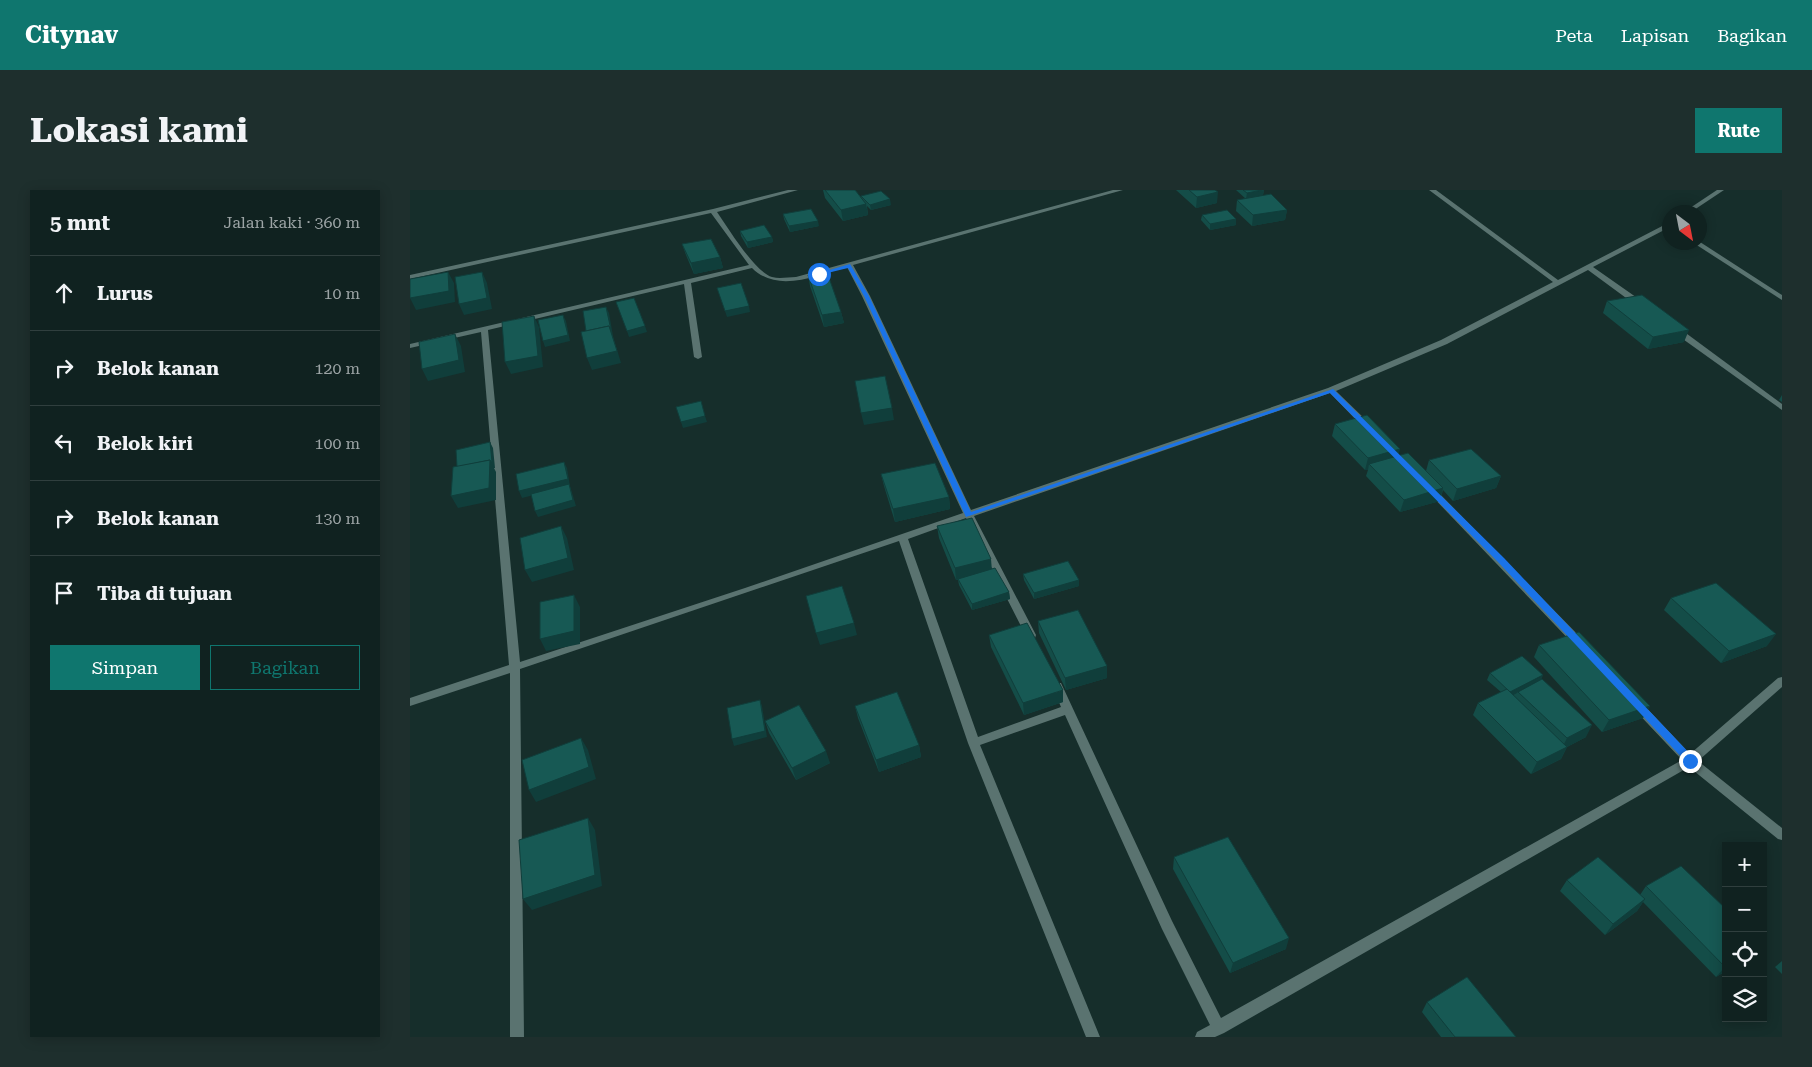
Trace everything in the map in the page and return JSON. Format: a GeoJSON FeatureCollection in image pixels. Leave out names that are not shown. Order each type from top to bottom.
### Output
{"type":"FeatureCollection","features":[{"type":"Feature","properties":{"kind":"street"},"geometry":{"type":"LineString","coordinates":[[410,277],[795,190]]}},
{"type":"Feature","properties":{"kind":"street"},"geometry":{"type":"LineString","coordinates":[[713,210],[753,266],[763,276],[775,280],[796,279],[850,266],[1120,190]]}},
{"type":"Feature","properties":{"kind":"street"},"geometry":{"type":"LineString","coordinates":[[1432,190],[1557,282]]}},
{"type":"Feature","properties":{"kind":"street"},"geometry":{"type":"LineString","coordinates":[[1698,205],[1721,190]]}},
{"type":"Feature","properties":{"kind":"street"},"geometry":{"type":"LineString","coordinates":[[410,702],[969,515],[1331,390],[1444,342],[1662,229]]}},
{"type":"Feature","properties":{"kind":"street"},"geometry":{"type":"LineString","coordinates":[[1707,250],[1782,298]]}},
{"type":"Feature","properties":{"kind":"street"},"geometry":{"type":"LineString","coordinates":[[410,346],[753,266]]}},
{"type":"Feature","properties":{"kind":"street"},"geometry":{"type":"LineString","coordinates":[[850,266],[866,296],[969,515],[1038,647]]}},
{"type":"Feature","properties":{"kind":"street"},"geometry":{"type":"LineString","coordinates":[[1589,267],[1646,308]]}},
{"type":"Feature","properties":{"kind":"street"},"geometry":{"type":"LineString","coordinates":[[687,281],[698,357]]}},
{"type":"Feature","properties":{"kind":"street"},"geometry":{"type":"LineString","coordinates":[[1670,326],[1782,408]]}},
{"type":"Feature","properties":{"kind":"street"},"geometry":{"type":"LineString","coordinates":[[484,329],[515,668],[517,1037]]}},
{"type":"Feature","properties":{"kind":"street"},"geometry":{"type":"LineString","coordinates":[[1331,390],[1372,431]]}},
{"type":"Feature","properties":{"kind":"street"},"geometry":{"type":"LineString","coordinates":[[1426,485],[1589,653]]}},
{"type":"Feature","properties":{"kind":"street"},"geometry":{"type":"LineString","coordinates":[[902,536],[974,743],[1093,1037]]}},
{"type":"Feature","properties":{"kind":"street"},"geometry":{"type":"LineString","coordinates":[[1051,674],[1167,925],[1219,1028]]}},
{"type":"Feature","properties":{"kind":"street"},"geometry":{"type":"LineString","coordinates":[[1202,1037],[1690,761],[1782,681]]}},
{"type":"Feature","properties":{"kind":"street"},"geometry":{"type":"LineString","coordinates":[[1630,696],[1690,761],[1782,835]]}},
{"type":"Feature","properties":{"kind":"street"},"geometry":{"type":"LineString","coordinates":[[974,743],[1068,708]]}},
{"type":"Feature","properties":{"kind":"building"},"geometry":{"type":"Polygon","coordinates":[[[825,190],[855,190],[866,204],[841,210],[825,190]]]}},
{"type":"Feature","properties":{"kind":"building"},"geometry":{"type":"Polygon","coordinates":[[[1189,190],[1215,190],[1218,192],[1197,197],[1189,190]]]}},
{"type":"Feature","properties":{"kind":"building"},"geometry":{"type":"Polygon","coordinates":[[[1243,190],[1262,190],[1247,193],[1243,190]]]}},
{"type":"Feature","properties":{"kind":"building"},"geometry":{"type":"Polygon","coordinates":[[[881,191],[890,199],[870,205],[861,196],[881,191]]]}},
{"type":"Feature","properties":{"kind":"building"},"geometry":{"type":"Polygon","coordinates":[[[1271,194],[1287,210],[1253,215],[1237,200],[1271,194]]]}},
{"type":"Feature","properties":{"kind":"building"},"geometry":{"type":"Polygon","coordinates":[[[811,209],[818,221],[789,226],[783,214],[811,209]]]}},
{"type":"Feature","properties":{"kind":"building"},"geometry":{"type":"Polygon","coordinates":[[[1227,210],[1236,219],[1210,224],[1202,215],[1227,210]]]}},
{"type":"Feature","properties":{"kind":"building"},"geometry":{"type":"Polygon","coordinates":[[[764,225],[772,237],[747,242],[740,231],[764,225]]]}},
{"type":"Feature","properties":{"kind":"building"},"geometry":{"type":"Polygon","coordinates":[[[711,239],[720,257],[691,263],[682,244],[711,239]]]}},
{"type":"Feature","properties":{"kind":"building"},"geometry":{"type":"Polygon","coordinates":[[[448,272],[449,291],[410,298],[410,279],[448,272]]]}},
{"type":"Feature","properties":{"kind":"building"},"geometry":{"type":"Polygon","coordinates":[[[482,272],[487,298],[459,304],[455,277],[482,272]]]}},
{"type":"Feature","properties":{"kind":"building"},"geometry":{"type":"Polygon","coordinates":[[[827,272],[841,312],[822,315],[808,275],[827,272]]]}},
{"type":"Feature","properties":{"kind":"building"},"geometry":{"type":"Polygon","coordinates":[[[741,283],[749,306],[725,311],[717,288],[741,283]]]}},
{"type":"Feature","properties":{"kind":"building"},"geometry":{"type":"Polygon","coordinates":[[[1642,295],[1689,330],[1653,337],[1607,301],[1642,295]]]}},
{"type":"Feature","properties":{"kind":"building"},"geometry":{"type":"Polygon","coordinates":[[[634,298],[645,326],[627,331],[616,302],[634,298]]]}},
{"type":"Feature","properties":{"kind":"building"},"geometry":{"type":"Polygon","coordinates":[[[606,307],[611,330],[609,326],[586,331],[583,311],[606,307]]]}},
{"type":"Feature","properties":{"kind":"building"},"geometry":{"type":"Polygon","coordinates":[[[563,315],[568,335],[543,341],[538,320],[563,315]]]}},
{"type":"Feature","properties":{"kind":"building"},"geometry":{"type":"Polygon","coordinates":[[[534,316],[538,356],[505,362],[502,322],[534,316]]]}},
{"type":"Feature","properties":{"kind":"building"},"geometry":{"type":"Polygon","coordinates":[[[609,326],[617,351],[587,358],[581,332],[609,326]]]}},
{"type":"Feature","properties":{"kind":"building"},"geometry":{"type":"Polygon","coordinates":[[[455,334],[459,360],[422,369],[419,342],[455,334]]]}},
{"type":"Feature","properties":{"kind":"building"},"geometry":{"type":"Polygon","coordinates":[[[885,376],[892,408],[861,413],[855,381],[885,376]]]}},
{"type":"Feature","properties":{"kind":"building"},"geometry":{"type":"Polygon","coordinates":[[[701,401],[705,416],[681,422],[676,407],[701,401]]]}},
{"type":"Feature","properties":{"kind":"building"},"geometry":{"type":"Polygon","coordinates":[[[1367,415],[1400,449],[1368,458],[1335,424],[1367,415]]]}},
{"type":"Feature","properties":{"kind":"building"},"geometry":{"type":"Polygon","coordinates":[[[490,442],[492,462],[490,460],[457,467],[456,450],[490,442]]]}},
{"type":"Feature","properties":{"kind":"building"},"geometry":{"type":"Polygon","coordinates":[[[1471,449],[1501,476],[1457,489],[1429,460],[1471,449]]]}},
{"type":"Feature","properties":{"kind":"building"},"geometry":{"type":"Polygon","coordinates":[[[1408,453],[1443,488],[1404,500],[1369,464],[1408,453]]]}},
{"type":"Feature","properties":{"kind":"building"},"geometry":{"type":"Polygon","coordinates":[[[490,460],[489,488],[451,496],[453,467],[490,460]]]}},
{"type":"Feature","properties":{"kind":"building"},"geometry":{"type":"Polygon","coordinates":[[[564,462],[568,479],[519,491],[516,474],[564,462]]]}},
{"type":"Feature","properties":{"kind":"building"},"geometry":{"type":"Polygon","coordinates":[[[935,463],[949,497],[893,509],[881,474],[935,463]]]}},
{"type":"Feature","properties":{"kind":"building"},"geometry":{"type":"Polygon","coordinates":[[[569,484],[573,500],[535,511],[531,494],[569,484]]]}},
{"type":"Feature","properties":{"kind":"building"},"geometry":{"type":"Polygon","coordinates":[[[972,518],[991,559],[955,568],[937,526],[972,518]]]}},
{"type":"Feature","properties":{"kind":"building"},"geometry":{"type":"Polygon","coordinates":[[[561,526],[568,558],[525,570],[520,538],[561,526]]]}},
{"type":"Feature","properties":{"kind":"building"},"geometry":{"type":"Polygon","coordinates":[[[1068,561],[1079,580],[1034,593],[1023,574],[1068,561]]]}},
{"type":"Feature","properties":{"kind":"building"},"geometry":{"type":"Polygon","coordinates":[[[995,568],[1009,592],[972,604],[958,579],[995,568]]]}},
{"type":"Feature","properties":{"kind":"building"},"geometry":{"type":"Polygon","coordinates":[[[1716,583],[1776,634],[1729,651],[1671,598],[1716,583]]]}},
{"type":"Feature","properties":{"kind":"building"},"geometry":{"type":"Polygon","coordinates":[[[842,586],[854,623],[816,633],[806,596],[842,586]]]}},
{"type":"Feature","properties":{"kind":"building"},"geometry":{"type":"Polygon","coordinates":[[[574,595],[574,631],[540,639],[540,602],[574,595]]]}},
{"type":"Feature","properties":{"kind":"building"},"geometry":{"type":"Polygon","coordinates":[[[1078,610],[1107,666],[1065,678],[1038,621],[1078,610]]]}},
{"type":"Feature","properties":{"kind":"building"},"geometry":{"type":"Polygon","coordinates":[[[1027,623],[1063,690],[1023,703],[989,635],[1027,623]]]}},
{"type":"Feature","properties":{"kind":"building"},"geometry":{"type":"Polygon","coordinates":[[[1579,632],[1650,706],[1609,720],[1539,645],[1579,632]]]}},
{"type":"Feature","properties":{"kind":"building"},"geometry":{"type":"Polygon","coordinates":[[[1522,656],[1543,675],[1510,692],[1490,673],[1522,656]]]}},
{"type":"Feature","properties":{"kind":"building"},"geometry":{"type":"Polygon","coordinates":[[[1542,679],[1592,725],[1567,738],[1518,692],[1542,679]]]}},
{"type":"Feature","properties":{"kind":"building"},"geometry":{"type":"Polygon","coordinates":[[[1507,689],[1567,747],[1537,762],[1478,703],[1507,689]]]}},
{"type":"Feature","properties":{"kind":"building"},"geometry":{"type":"Polygon","coordinates":[[[897,692],[919,745],[876,760],[855,706],[897,692]]]}},
{"type":"Feature","properties":{"kind":"building"},"geometry":{"type":"Polygon","coordinates":[[[760,700],[765,731],[732,739],[727,708],[760,700]]]}},
{"type":"Feature","properties":{"kind":"building"},"geometry":{"type":"Polygon","coordinates":[[[799,705],[826,751],[792,768],[765,721],[799,705]]]}},
{"type":"Feature","properties":{"kind":"building"},"geometry":{"type":"Polygon","coordinates":[[[581,738],[589,767],[529,790],[522,760],[581,738]]]}},
{"type":"Feature","properties":{"kind":"building"},"geometry":{"type":"Polygon","coordinates":[[[588,818],[595,875],[523,899],[519,840],[588,818]]]}},
{"type":"Feature","properties":{"kind":"building"},"geometry":{"type":"Polygon","coordinates":[[[1228,837],[1289,938],[1233,963],[1174,857],[1228,837]]]}},
{"type":"Feature","properties":{"kind":"building"},"geometry":{"type":"Polygon","coordinates":[[[1598,857],[1645,899],[1613,924],[1567,880],[1598,857]]]}},
{"type":"Feature","properties":{"kind":"building"},"geometry":{"type":"Polygon","coordinates":[[[1681,866],[1722,905],[1722,964],[1646,886],[1681,866]]]}},
{"type":"Feature","properties":{"kind":"building"},"geometry":{"type":"Polygon","coordinates":[[[1467,977],[1516,1037],[1455,1037],[1427,1002],[1467,977]]]}},
{"type":"Feature","properties":{"kind":"route"},"geometry":{"type":"LineString","coordinates":[[819,274],[850,266],[866,296],[969,515],[1331,390],[1501,560],[1690,761]]}}]}
